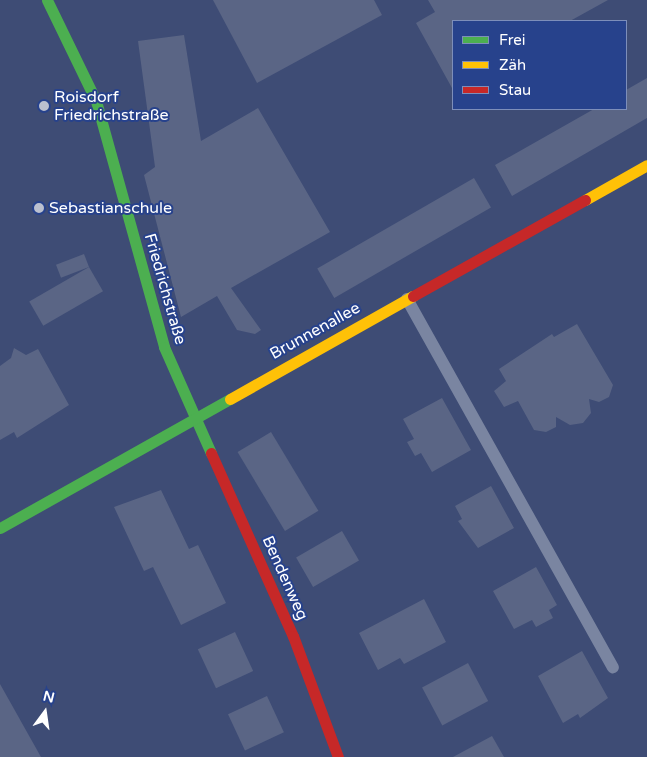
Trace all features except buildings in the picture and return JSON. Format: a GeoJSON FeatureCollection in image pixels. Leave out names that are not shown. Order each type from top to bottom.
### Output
{"type":"FeatureCollection","features":[{"type":"Feature","properties":{"kind":"street","name":"Friedrichstraße"},"geometry":{"type":"LineString","coordinates":[[47,0],[96,101],[164,347],[195,416]]}},
{"type":"Feature","properties":{"kind":"street","name":"Brunnenallee"},"geometry":{"type":"LineString","coordinates":[[0,528],[195,416],[647,165]]}},
{"type":"Feature","properties":{"kind":"street","name":"Bendenweg"},"geometry":{"type":"LineString","coordinates":[[195,416],[293,636],[338,757]]}},
{"type":"Feature","properties":{"kind":"lane"},"geometry":{"type":"LineString","coordinates":[[407,299],[613,667]]}},
{"type":"Feature","properties":{"kind":"traffic: fast"},"geometry":{"type":"LineString","coordinates":[[47,0],[96,101],[164,347],[211,453]]}},
{"type":"Feature","properties":{"kind":"traffic: fast"},"geometry":{"type":"LineString","coordinates":[[0,528],[230,399]]}},
{"type":"Feature","properties":{"kind":"traffic: slow"},"geometry":{"type":"LineString","coordinates":[[585,200],[647,165]]}},
{"type":"Feature","properties":{"kind":"traffic: slow"},"geometry":{"type":"LineString","coordinates":[[230,399],[413,296]]}},
{"type":"Feature","properties":{"kind":"traffic: jam"},"geometry":{"type":"LineString","coordinates":[[413,296],[585,200]]}},
{"type":"Feature","properties":{"kind":"traffic: jam"},"geometry":{"type":"LineString","coordinates":[[211,453],[293,636],[338,757]]}},
{"type":"Feature","properties":{"kind":"place","name":"Roisdorf Friedrichstraße"},"geometry":{"type":"Point","coordinates":[44,106]}},
{"type":"Feature","properties":{"kind":"place","name":"Sebastianschule"},"geometry":{"type":"Point","coordinates":[39,208]}}]}
